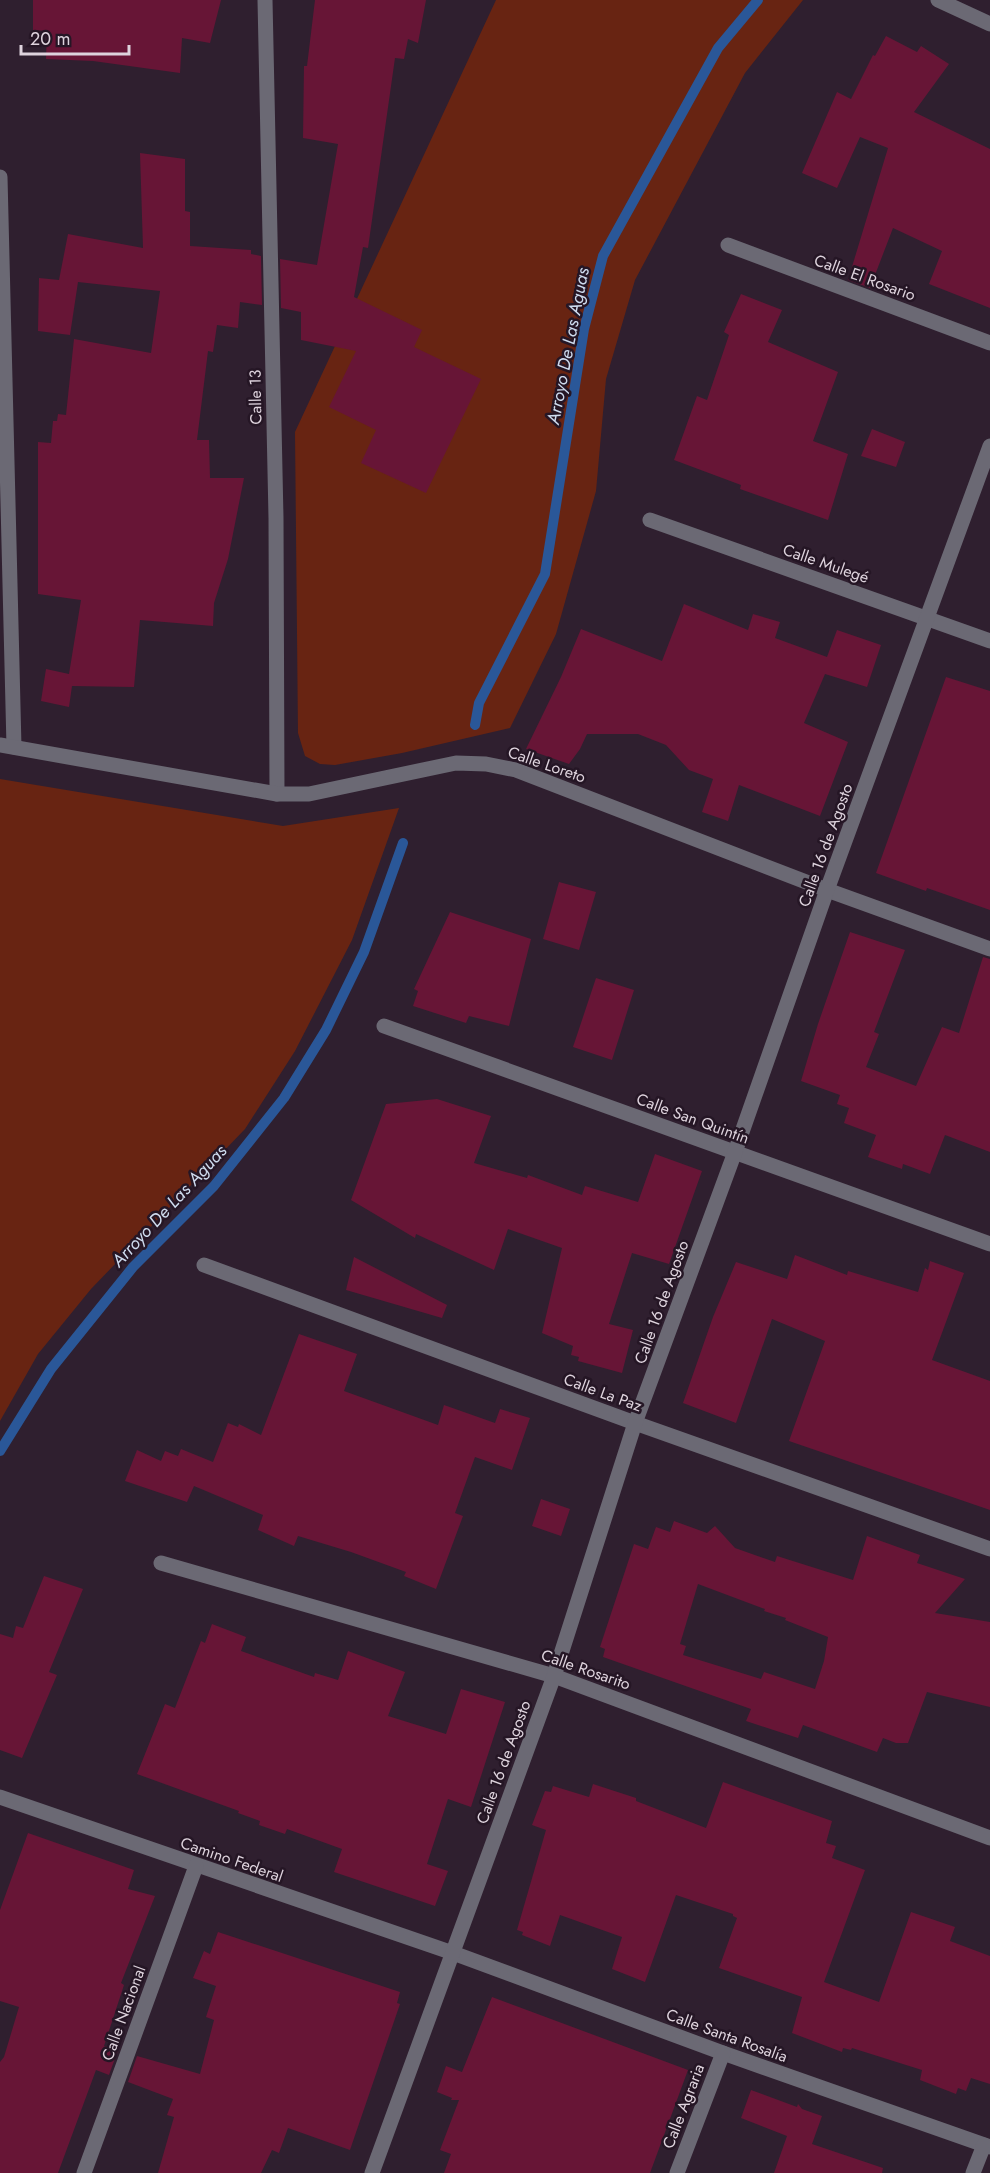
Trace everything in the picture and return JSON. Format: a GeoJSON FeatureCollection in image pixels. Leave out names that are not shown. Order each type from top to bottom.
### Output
{"type":"FeatureCollection","features":[{"type":"Feature","properties":{"kind":"street","name":"Calle 13"},"geometry":{"type":"LineString","coordinates":[[265,0],[276,507],[277,794]]}},
{"type":"Feature","properties":{"kind":"street"},"geometry":{"type":"LineString","coordinates":[[938,0],[990,24]]}},
{"type":"Feature","properties":{"kind":"street"},"geometry":{"type":"LineString","coordinates":[[0,177],[7,746]]}},
{"type":"Feature","properties":{"kind":"street","name":"Calle El Rosario"},"geometry":{"type":"LineString","coordinates":[[728,245],[990,343]]}},
{"type":"Feature","properties":{"kind":"street","name":"Calle 16 de Agosto"},"geometry":{"type":"LineString","coordinates":[[372,2173],[554,1676],[636,1423],[827,890],[990,446]]}},
{"type":"Feature","properties":{"kind":"street","name":"Calle Mulegé"},"geometry":{"type":"LineString","coordinates":[[650,520],[990,641]]}},
{"type":"Feature","properties":{"kind":"street","name":"Calle Loreto"},"geometry":{"type":"LineString","coordinates":[[7,746],[277,794],[309,794],[456,763],[486,764],[516,770],[827,890],[990,949]]}},
{"type":"Feature","properties":{"kind":"street","name":"Calle San Quintín"},"geometry":{"type":"LineString","coordinates":[[384,1026],[990,1244]]}},
{"type":"Feature","properties":{"kind":"street","name":"Calle La Paz"},"geometry":{"type":"LineString","coordinates":[[204,1265],[990,1549]]}},
{"type":"Feature","properties":{"kind":"street","name":"Calle Rosarito"},"geometry":{"type":"LineString","coordinates":[[161,1563],[554,1676],[990,1838]]}},
{"type":"Feature","properties":{"kind":"street","name":"Camino Federal"},"geometry":{"type":"LineString","coordinates":[[0,1797],[453,1953]]}},
{"type":"Feature","properties":{"kind":"street","name":"Calle Nacional"},"geometry":{"type":"LineString","coordinates":[[84,2173],[196,1866]]}},
{"type":"Feature","properties":{"kind":"street","name":"Calle Santa Rosalía"},"geometry":{"type":"LineString","coordinates":[[453,1953],[723,2053],[987,2146]]}},
{"type":"Feature","properties":{"kind":"street","name":"Calle Agraria"},"geometry":{"type":"LineString","coordinates":[[677,2173],[723,2053]]}},
{"type":"Feature","properties":{"kind":"street"},"geometry":{"type":"LineString","coordinates":[[973,2173],[987,2146]]}},
{"type":"Feature","properties":{"kind":"shaded area"},"geometry":{"type":"Polygon","coordinates":[[[496,0],[803,0],[745,73],[635,280],[606,379],[596,491],[556,634],[510,728],[402,753],[335,765],[320,764],[305,756],[298,733],[295,432],[496,0]]]}},
{"type":"Feature","properties":{"kind":"shaded area"},"geometry":{"type":"Polygon","coordinates":[[[0,779],[283,826],[399,808],[352,940],[295,1051],[245,1129],[91,1289],[38,1354],[0,1421],[0,779]]]}},
{"type":"Feature","properties":{"kind":"building"},"geometry":{"type":"Polygon","coordinates":[[[33,0],[221,0],[210,43],[182,38],[180,73],[93,61],[46,59],[47,31],[33,30],[33,0]]]}},
{"type":"Feature","properties":{"kind":"building"},"geometry":{"type":"Polygon","coordinates":[[[315,0],[426,0],[418,43],[408,39],[404,59],[395,58],[368,248],[363,247],[354,297],[422,330],[414,347],[481,379],[426,493],[361,463],[376,430],[329,407],[356,351],[301,340],[301,312],[281,308],[280,259],[317,265],[338,144],[303,138],[304,66],[307,66],[315,0]]]}},
{"type":"Feature","properties":{"kind":"building"},"geometry":{"type":"Polygon","coordinates":[[[886,36],[917,52],[921,46],[949,64],[914,112],[990,149],[990,308],[929,284],[942,251],[893,228],[870,288],[848,280],[888,148],[860,137],[837,188],[802,173],[837,92],[851,99],[873,55],[875,56],[886,36]]]}},
{"type":"Feature","properties":{"kind":"building"},"geometry":{"type":"Polygon","coordinates":[[[140,153],[185,159],[185,211],[190,212],[190,246],[251,250],[251,254],[261,256],[262,305],[240,302],[238,328],[217,325],[213,352],[208,351],[197,440],[209,440],[210,478],[244,478],[228,559],[214,603],[213,626],[140,620],[134,687],[72,686],[69,707],[41,701],[46,669],[69,674],[81,600],[38,594],[38,442],[51,443],[53,421],[57,421],[58,414],[66,415],[74,339],[151,353],[160,291],[78,282],[70,335],[38,331],[39,278],[59,280],[68,234],[143,248],[140,153]]]}},
{"type":"Feature","properties":{"kind":"building"},"geometry":{"type":"Polygon","coordinates":[[[741,294],[782,310],[768,342],[838,372],[813,441],[848,454],[828,520],[740,489],[741,485],[674,460],[697,396],[707,400],[729,335],[724,332],[741,294]]]}},
{"type":"Feature","properties":{"kind":"building"},"geometry":{"type":"Polygon","coordinates":[[[872,429],[905,442],[896,467],[861,456],[872,429]]]}},
{"type":"Feature","properties":{"kind":"building"},"geometry":{"type":"Polygon","coordinates":[[[684,604],[748,630],[753,614],[780,622],[775,638],[827,657],[837,630],[881,645],[867,687],[825,674],[804,723],[848,742],[820,816],[739,785],[728,821],[702,812],[713,779],[689,770],[666,745],[638,734],[587,734],[569,764],[526,749],[561,677],[581,629],[662,661],[684,604]]]}},
{"type":"Feature","properties":{"kind":"building"},"geometry":{"type":"Polygon","coordinates":[[[946,677],[990,691],[990,910],[876,873],[946,677]]]}},
{"type":"Feature","properties":{"kind":"building"},"geometry":{"type":"Polygon","coordinates":[[[559,882],[596,892],[579,950],[543,939],[559,882]]]}},
{"type":"Feature","properties":{"kind":"building"},"geometry":{"type":"Polygon","coordinates":[[[450,912],[531,939],[509,1026],[469,1016],[466,1023],[413,1006],[418,991],[414,989],[450,912]]]}},
{"type":"Feature","properties":{"kind":"building"},"geometry":{"type":"Polygon","coordinates":[[[850,932],[905,950],[874,1032],[879,1034],[866,1067],[916,1086],[942,1027],[959,1033],[983,957],[990,959],[990,1152],[945,1135],[930,1174],[903,1164],[902,1169],[868,1157],[876,1135],[844,1123],[849,1108],[837,1104],[840,1095],[801,1081],[850,932]]]}},
{"type":"Feature","properties":{"kind":"building"},"geometry":{"type":"Polygon","coordinates":[[[596,978],[634,990],[612,1060],[573,1047],[596,978]]]}},
{"type":"Feature","properties":{"kind":"building"},"geometry":{"type":"Polygon","coordinates":[[[437,1099],[491,1116],[474,1163],[527,1178],[528,1175],[582,1195],[585,1186],[638,1202],[655,1154],[702,1171],[669,1264],[632,1253],[609,1324],[633,1330],[622,1373],[578,1361],[579,1357],[571,1355],[573,1346],[542,1333],[562,1248],[508,1229],[494,1270],[416,1234],[415,1238],[351,1200],[386,1104],[437,1099]]]}},
{"type":"Feature","properties":{"kind":"building"},"geometry":{"type":"Polygon","coordinates":[[[795,1255],[847,1275],[848,1271],[918,1292],[925,1268],[928,1270],[930,1261],[964,1273],[932,1360],[990,1381],[990,1510],[789,1441],[825,1341],[772,1319],[736,1423],[683,1403],[713,1317],[736,1262],[787,1279],[795,1255]]]}},
{"type":"Feature","properties":{"kind":"building"},"geometry":{"type":"Polygon","coordinates":[[[354,1257],[447,1305],[442,1318],[346,1290],[354,1257]]]}},
{"type":"Feature","properties":{"kind":"building"},"geometry":{"type":"Polygon","coordinates":[[[299,1334],[357,1354],[344,1391],[438,1425],[444,1405],[495,1423],[500,1409],[530,1418],[512,1470],[475,1457],[455,1513],[463,1516],[436,1589],[404,1576],[406,1572],[351,1552],[298,1536],[294,1546],[258,1530],[263,1515],[194,1486],[187,1502],[125,1481],[137,1450],[161,1461],[165,1451],[178,1456],[181,1449],[213,1462],[228,1423],[238,1427],[239,1424],[261,1435],[299,1334]]]}},
{"type":"Feature","properties":{"kind":"building"},"geometry":{"type":"Polygon","coordinates":[[[541,1499],[570,1509],[561,1536],[532,1526],[541,1499]]]}},
{"type":"Feature","properties":{"kind":"building"},"geometry":{"type":"Polygon","coordinates":[[[674,1521],[707,1533],[715,1526],[735,1548],[775,1562],[777,1556],[853,1580],[867,1536],[920,1555],[917,1563],[965,1579],[935,1613],[990,1622],[990,1707],[927,1692],[908,1743],[896,1743],[883,1738],[877,1752],[803,1725],[798,1738],[746,1721],[751,1709],[603,1657],[605,1649],[600,1647],[634,1544],[648,1549],[656,1527],[670,1532],[674,1521]],[[698,1584],[680,1644],[686,1646],[683,1655],[761,1679],[764,1672],[815,1689],[824,1661],[828,1637],[764,1611],[765,1609],[698,1584]]]}},
{"type":"Feature","properties":{"kind":"building"},"geometry":{"type":"Polygon","coordinates":[[[44,1576],[83,1589],[49,1672],[57,1675],[22,1758],[0,1750],[0,1634],[13,1638],[16,1626],[23,1628],[44,1576]]]}},
{"type":"Feature","properties":{"kind":"building"},"geometry":{"type":"Polygon","coordinates":[[[212,1624],[246,1637],[241,1651],[314,1677],[315,1673],[338,1680],[348,1651],[405,1672],[388,1716],[446,1734],[461,1689],[505,1702],[471,1807],[448,1799],[427,1864],[448,1871],[435,1906],[334,1872],[342,1849],[287,1829],[285,1834],[259,1825],[260,1821],[238,1813],[239,1811],[137,1774],[165,1704],[175,1708],[201,1641],[205,1643],[212,1624]]]}},
{"type":"Feature","properties":{"kind":"building"},"geometry":{"type":"Polygon","coordinates":[[[723,1782],[832,1821],[826,1843],[836,1846],[832,1858],[865,1870],[824,1982],[879,2002],[911,1912],[955,1927],[950,1941],[990,1956],[990,2084],[971,2078],[966,2091],[958,2088],[956,2094],[920,2080],[922,2070],[852,2048],[851,2050],[843,2048],[842,2052],[792,2033],[802,1997],[719,1968],[737,1918],[733,1914],[676,1895],[645,1982],[612,1969],[622,1937],[560,1915],[550,1946],[522,1935],[523,1932],[517,1930],[546,1830],[532,1825],[545,1791],[551,1792],[553,1786],[589,1797],[593,1784],[636,1798],[636,1801],[706,1828],[723,1782]]]}},
{"type":"Feature","properties":{"kind":"building"},"geometry":{"type":"Polygon","coordinates":[[[28,1833],[134,1870],[128,1889],[155,1896],[121,1983],[124,1985],[104,2046],[118,2050],[109,2075],[96,2070],[58,2173],[0,2173],[0,2062],[4,2057],[19,2007],[0,2001],[0,1910],[28,1833]]]}},
{"type":"Feature","properties":{"kind":"building"},"geometry":{"type":"Polygon","coordinates":[[[218,1932],[400,1992],[397,2003],[400,2004],[350,2150],[288,2128],[279,2153],[272,2150],[261,2173],[158,2173],[174,2117],[167,2115],[173,2099],[128,2082],[137,2056],[200,2074],[214,2020],[206,2017],[216,1986],[193,1978],[204,1951],[210,1954],[218,1932]]]}},
{"type":"Feature","properties":{"kind":"building"},"geometry":{"type":"Polygon","coordinates":[[[492,1997],[688,2070],[650,2173],[444,2173],[451,2154],[440,2150],[459,2100],[451,2100],[452,2098],[437,2092],[446,2066],[462,2072],[492,1997]]]}},
{"type":"Feature","properties":{"kind":"building"},"geometry":{"type":"Polygon","coordinates":[[[751,2090],[797,2107],[798,2104],[802,2109],[822,2116],[812,2144],[883,2168],[882,2173],[774,2173],[787,2136],[741,2118],[751,2090]]]}},
{"type":"Feature","properties":{"kind":"waterway","name":"Arroyo De Las Aguas"},"geometry":{"type":"LineString","coordinates":[[475,725],[479,703],[545,574],[584,329],[603,256],[718,48],[758,0]]}},
{"type":"Feature","properties":{"kind":"waterway","name":"Arroyo De Las Aguas"},"geometry":{"type":"LineString","coordinates":[[0,1451],[51,1369],[133,1267],[214,1186],[284,1098],[326,1030],[364,952],[403,843]]}}]}
